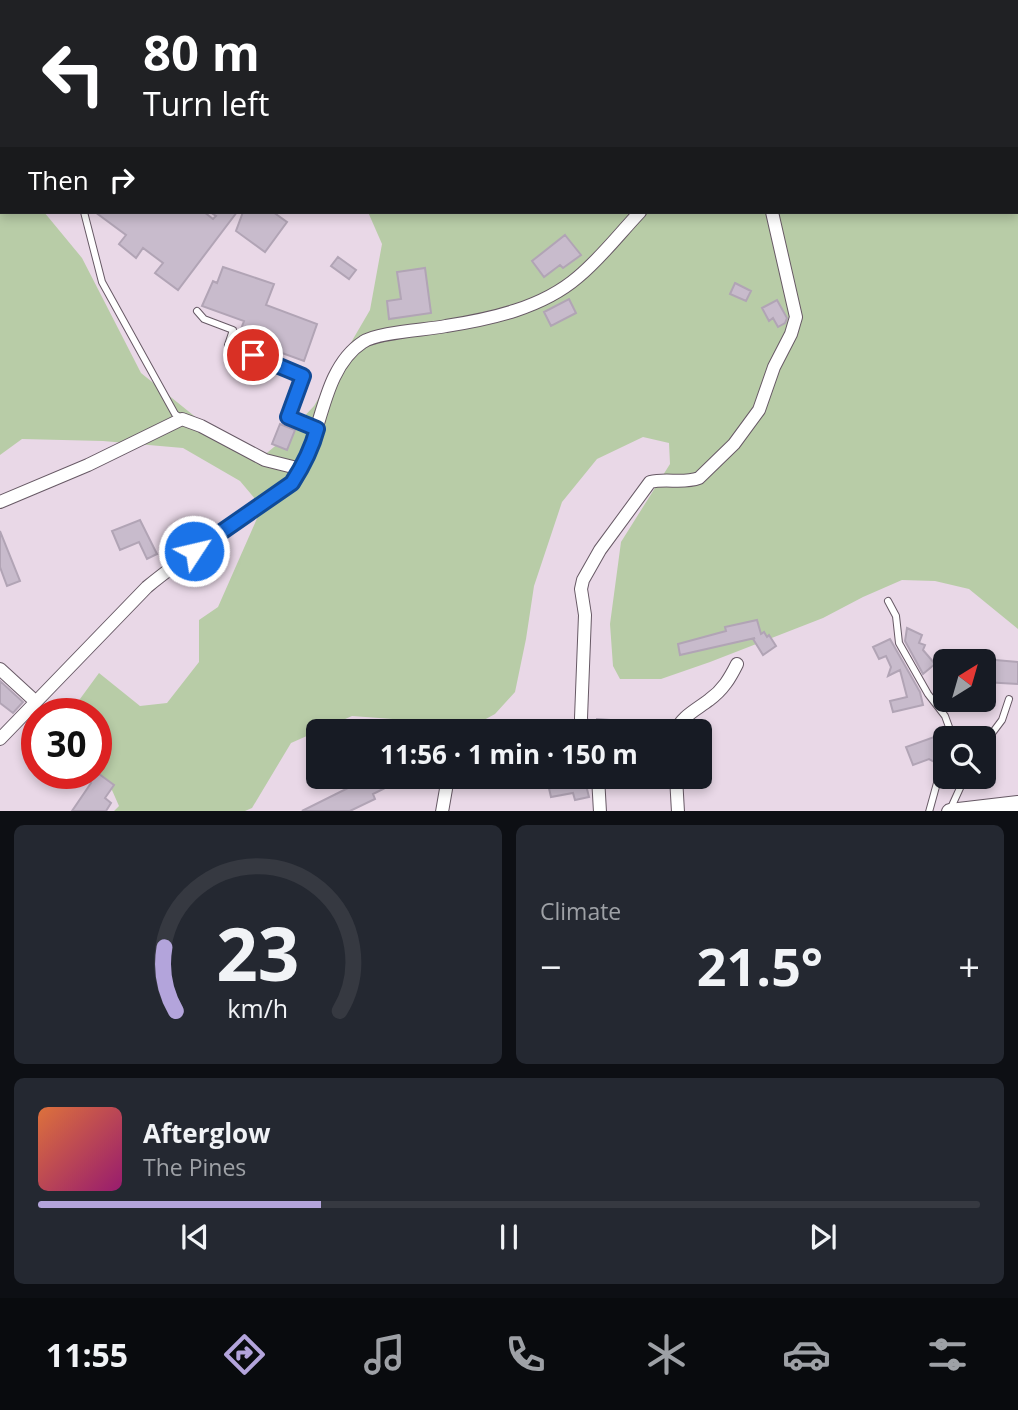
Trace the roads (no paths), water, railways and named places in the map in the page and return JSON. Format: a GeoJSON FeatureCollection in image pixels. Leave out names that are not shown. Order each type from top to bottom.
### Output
{"type":"FeatureCollection","features":[{"type":"Feature","properties":{"kind":"street"},"geometry":{"type":"LineString","coordinates":[[40,698],[148,587],[292,483],[301,469],[317,429],[327,391],[345,361],[364,341],[382,334],[473,322],[513,312],[546,297],[578,277],[638,214]]}},
{"type":"Feature","properties":{"kind":"street"},"geometry":{"type":"LineString","coordinates":[[582,719],[585,615],[580,589],[590,566],[650,482],[692,481],[699,478],[734,444],[759,410],[774,367],[791,334],[796,317],[772,214]]}},
{"type":"Feature","properties":{"kind":"street"},"geometry":{"type":"LineString","coordinates":[[0,502],[88,465],[182,419],[201,426],[265,460],[301,469]]}},
{"type":"Feature","properties":{"kind":"street"},"geometry":{"type":"LineString","coordinates":[[684,719],[710,700],[727,683],[737,664]]}},
{"type":"Feature","properties":{"kind":"street"},"geometry":{"type":"LineString","coordinates":[[0,669],[32,698]]}},
{"type":"Feature","properties":{"kind":"street"},"geometry":{"type":"LineString","coordinates":[[0,739],[21,717]]}},
{"type":"Feature","properties":{"kind":"street"},"geometry":{"type":"LineString","coordinates":[[442,811],[446,789]]}},
{"type":"Feature","properties":{"kind":"street"},"geometry":{"type":"LineString","coordinates":[[599,789],[600,811]]}},
{"type":"Feature","properties":{"kind":"street"},"geometry":{"type":"LineString","coordinates":[[677,789],[678,811]]}},
{"type":"Feature","properties":{"kind":"street"},"geometry":{"type":"LineString","coordinates":[[950,811],[1018,804]]}},
{"type":"Feature","properties":{"kind":"lane"},"geometry":{"type":"LineString","coordinates":[[85,214],[102,282],[175,414],[182,419]]}},
{"type":"Feature","properties":{"kind":"lane"},"geometry":{"type":"LineString","coordinates":[[197,311],[204,319],[233,330],[228,345],[303,376],[288,417],[317,429]]}},
{"type":"Feature","properties":{"kind":"lane"},"geometry":{"type":"LineString","coordinates":[[888,601],[896,616],[899,643],[949,726]]}},
{"type":"Feature","properties":{"kind":"lane"},"geometry":{"type":"LineString","coordinates":[[996,728],[1002,720],[1009,699]]}},
{"type":"Feature","properties":{"kind":"lane"},"geometry":{"type":"LineString","coordinates":[[929,811],[935,789]]}},
{"type":"Feature","properties":{"kind":"lane"},"geometry":{"type":"LineString","coordinates":[[950,811],[960,789]]}}]}
